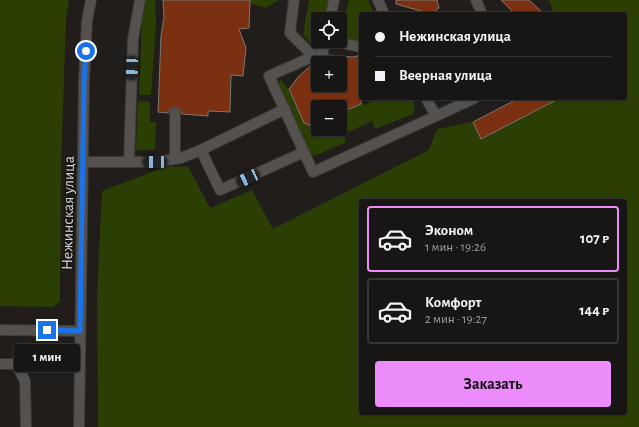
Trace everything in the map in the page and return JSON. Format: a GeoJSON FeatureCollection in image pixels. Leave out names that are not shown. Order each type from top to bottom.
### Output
{"type":"FeatureCollection","features":[{"type":"Feature","properties":{"kind":"street","name":"Нежинская улица"},"geometry":{"type":"LineString","coordinates":[[79,427],[84,81],[87,21],[91,0]]}},
{"type":"Feature","properties":{"kind":"street"},"geometry":{"type":"LineString","coordinates":[[129,162],[133,39],[140,0]]}},
{"type":"Feature","properties":{"kind":"street"},"geometry":{"type":"LineString","coordinates":[[294,0],[290,33],[313,56],[323,52],[324,48]]}},
{"type":"Feature","properties":{"kind":"street"},"geometry":{"type":"LineString","coordinates":[[331,12],[334,0]]}},
{"type":"Feature","properties":{"kind":"street"},"geometry":{"type":"LineString","coordinates":[[378,0],[383,12]]}},
{"type":"Feature","properties":{"kind":"street"},"geometry":{"type":"LineString","coordinates":[[476,0],[481,12]]}},
{"type":"Feature","properties":{"kind":"street"},"geometry":{"type":"LineString","coordinates":[[347,44],[359,47]]}},
{"type":"Feature","properties":{"kind":"street"},"geometry":{"type":"LineString","coordinates":[[311,57],[270,76],[313,172],[471,100]]}},
{"type":"Feature","properties":{"kind":"street"},"geometry":{"type":"LineString","coordinates":[[427,100],[436,116]]}},
{"type":"Feature","properties":{"kind":"street"},"geometry":{"type":"LineString","coordinates":[[84,162],[155,162],[181,158],[201,150],[285,109]]}},
{"type":"Feature","properties":{"kind":"street"},"geometry":{"type":"LineString","coordinates":[[175,113],[175,159]]}},
{"type":"Feature","properties":{"kind":"street"},"geometry":{"type":"LineString","coordinates":[[201,150],[220,190],[304,152]]}},
{"type":"Feature","properties":{"kind":"street"},"geometry":{"type":"LineString","coordinates":[[0,330],[80,331]]}},
{"type":"Feature","properties":{"kind":"street"},"geometry":{"type":"LineString","coordinates":[[0,364],[16,364],[25,381],[26,427]]}},
{"type":"Feature","properties":{"kind":"green space"},"geometry":{"type":"Polygon","coordinates":[[[0,0],[69,0],[66,18],[61,169],[60,301],[53,307],[0,306],[0,0]]]}},
{"type":"Feature","properties":{"kind":"green space"},"geometry":{"type":"Polygon","coordinates":[[[146,0],[156,0],[151,95],[139,95],[142,21],[146,0]]]}},
{"type":"Feature","properties":{"kind":"green space"},"geometry":{"type":"Polygon","coordinates":[[[249,0],[279,0],[266,8],[250,3],[249,0]]]}},
{"type":"Feature","properties":{"kind":"green space"},"geometry":{"type":"Polygon","coordinates":[[[309,0],[332,0],[329,12],[311,12],[311,44],[303,35],[309,0]]]}},
{"type":"Feature","properties":{"kind":"green space"},"geometry":{"type":"Polygon","coordinates":[[[349,0],[368,0],[373,12],[359,12],[359,42],[347,39],[346,12],[349,0]]]}},
{"type":"Feature","properties":{"kind":"green space"},"geometry":{"type":"Polygon","coordinates":[[[549,0],[639,0],[639,427],[98,427],[97,296],[102,191],[165,167],[188,166],[210,208],[252,190],[273,229],[429,150],[437,129],[473,122],[482,139],[556,100],[627,100],[627,12],[553,12],[549,0]]]}},
{"type":"Feature","properties":{"kind":"green space"},"geometry":{"type":"Polygon","coordinates":[[[280,79],[289,89],[304,123],[311,126],[311,136],[344,136],[346,142],[315,156],[304,152],[277,91],[280,79]]]}},
{"type":"Feature","properties":{"kind":"green space"},"geometry":{"type":"Polygon","coordinates":[[[374,100],[412,100],[415,106],[413,114],[375,129],[372,121],[347,133],[347,110],[363,103],[365,105],[374,100]]]}},
{"type":"Feature","properties":{"kind":"green space"},"geometry":{"type":"Polygon","coordinates":[[[138,101],[150,102],[150,122],[156,122],[155,150],[136,150],[138,101]]]}},
{"type":"Feature","properties":{"kind":"building"},"geometry":{"type":"Polygon","coordinates":[[[163,0],[250,0],[249,28],[239,29],[246,48],[243,76],[231,75],[230,112],[208,111],[208,116],[182,114],[180,109],[175,107],[170,109],[168,113],[158,112],[161,36],[164,17],[163,0]]]}},
{"type":"Feature","properties":{"kind":"building"},"geometry":{"type":"Polygon","coordinates":[[[396,0],[437,0],[439,8],[434,12],[424,12],[396,4],[396,0]]]}},
{"type":"Feature","properties":{"kind":"building"},"geometry":{"type":"Polygon","coordinates":[[[501,0],[529,0],[542,12],[513,12],[501,0]]]}},
{"type":"Feature","properties":{"kind":"building"},"geometry":{"type":"Polygon","coordinates":[[[347,56],[359,56],[359,100],[361,100],[361,104],[347,110],[347,100],[311,100],[311,126],[304,123],[289,89],[299,76],[311,66],[311,92],[347,92],[347,56]]]}},
{"type":"Feature","properties":{"kind":"building"},"geometry":{"type":"Polygon","coordinates":[[[515,100],[556,100],[481,139],[473,122],[515,100]]]}},
{"type":"Feature","properties":{"kind":"route"},"geometry":{"type":"LineString","coordinates":[[47,330],[80,331],[84,162],[84,81],[86,51]]}}]}
